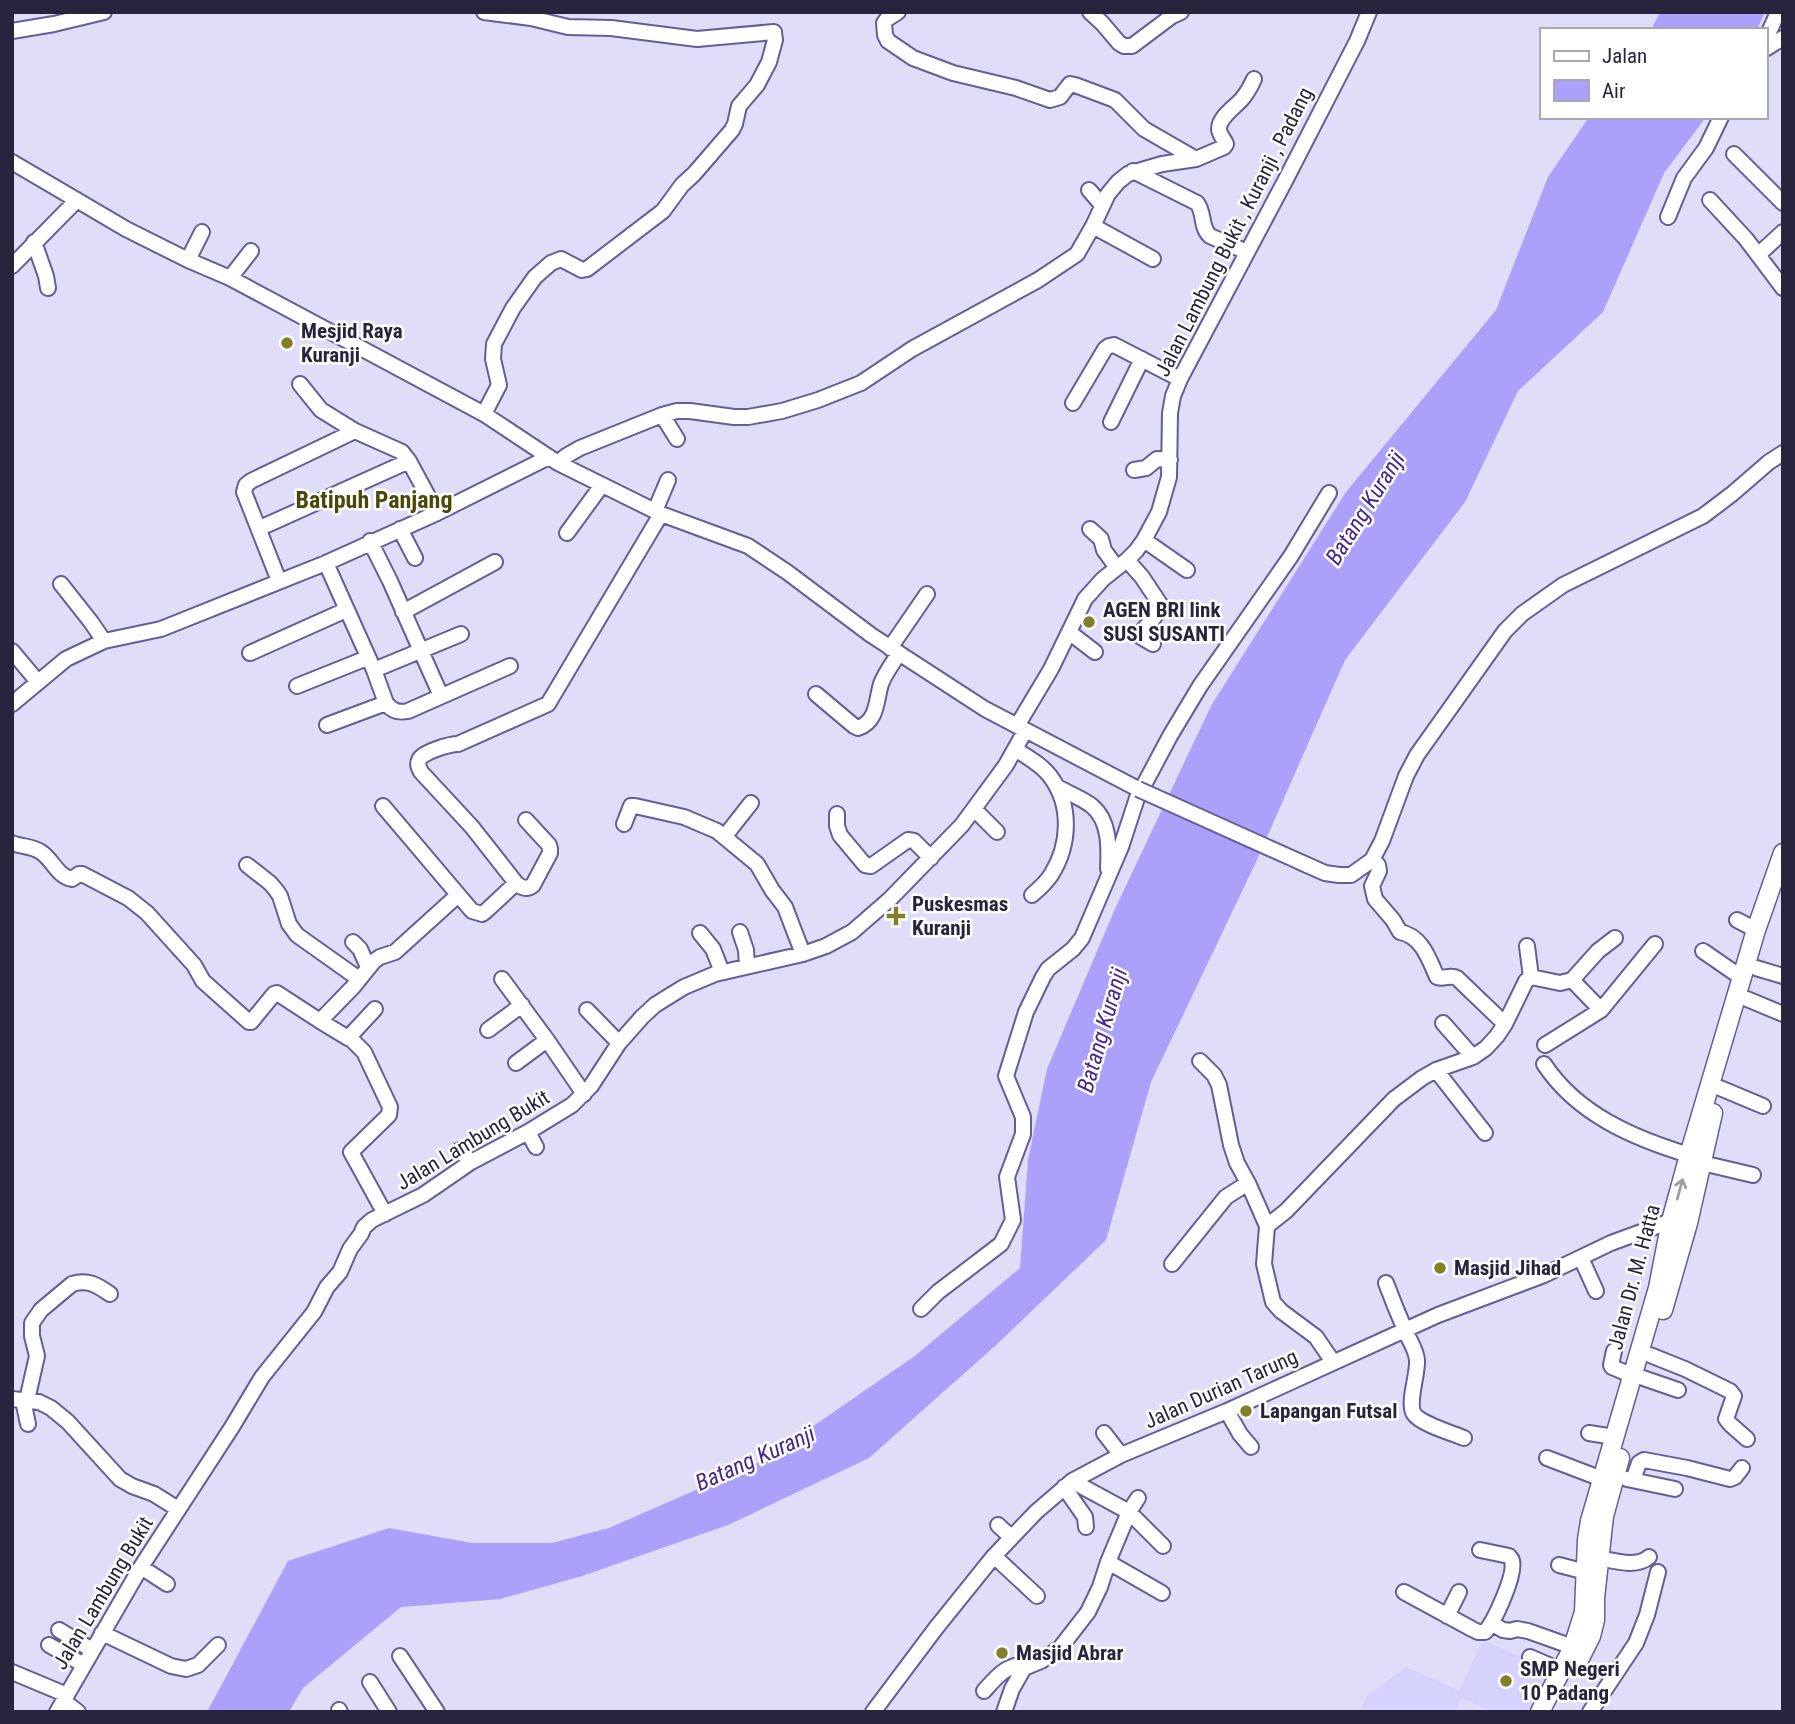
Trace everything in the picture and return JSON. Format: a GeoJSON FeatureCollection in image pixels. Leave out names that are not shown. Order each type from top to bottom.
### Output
{"type":"FeatureCollection","features":[{"type":"Feature","properties":{"kind":"main road","name":"Jalan Dr. M. Hatta"},"geometry":{"type":"LineString","coordinates":[[1553,1712],[1591,1636],[1595,1620],[1599,1558],[1614,1437],[1681,1248],[1695,1159],[1783,853]]}},
{"type":"Feature","properties":{"kind":"main road","name":"Jalan Dr. M. Hatta"},"geometry":{"type":"LineString","coordinates":[[1759,933],[1783,883]]}},
{"type":"Feature","properties":{"kind":"main road","name":"Jalan Dr. M. Hatta"},"geometry":{"type":"LineString","coordinates":[[1540,1712],[1573,1647],[1584,1612],[1590,1521],[1628,1426],[1637,1377],[1650,1355],[1651,1328],[1671,1221],[1720,1088],[1747,999],[1749,973]]}},
{"type":"Feature","properties":{"kind":"street"},"geometry":{"type":"LineString","coordinates":[[12,31],[104,12]]}},
{"type":"Feature","properties":{"kind":"street"},"geometry":{"type":"LineString","coordinates":[[484,12],[533,15],[568,27],[611,28],[697,39],[774,32],[775,40],[769,62],[757,85],[739,106],[735,124],[663,211],[587,269],[582,270],[561,259],[551,263],[535,277],[513,308],[494,344],[493,359],[499,385],[484,414]]}},
{"type":"Feature","properties":{"kind":"street"},"geometry":{"type":"LineString","coordinates":[[898,12],[884,23],[885,35],[888,41],[913,58],[953,73],[1016,88],[1050,100],[1060,97],[1070,84],[1075,85],[1115,100],[1144,129],[1196,159]]}},
{"type":"Feature","properties":{"kind":"street"},"geometry":{"type":"LineString","coordinates":[[1090,12],[1119,43],[1127,47],[1181,12]]}},
{"type":"Feature","properties":{"kind":"street","name":"Jalan Lambung Bukit , Kuranji , Padang"},"geometry":{"type":"LineString","coordinates":[[1021,729],[1085,599],[1144,540],[1159,512],[1169,478],[1170,413],[1180,379],[1357,41],[1369,12]]}},
{"type":"Feature","properties":{"kind":"street"},"geometry":{"type":"LineString","coordinates":[[1767,37],[1779,12]]}},
{"type":"Feature","properties":{"kind":"street"},"geometry":{"type":"LineString","coordinates":[[1767,48],[1783,38]]}},
{"type":"Feature","properties":{"kind":"street"},"geometry":{"type":"LineString","coordinates":[[12,704],[66,659],[104,641],[161,629],[326,563],[580,448],[662,415],[690,411],[748,417],[782,411],[861,383],[912,349],[1061,265],[1081,249],[1108,194],[1133,171],[1196,159],[1224,147],[1225,140],[1219,133],[1219,127],[1228,111],[1244,97],[1254,79]]}},
{"type":"Feature","properties":{"kind":"street"},"geometry":{"type":"LineString","coordinates":[[1668,216],[1684,178],[1706,148],[1720,119]]}},
{"type":"Feature","properties":{"kind":"street"},"geometry":{"type":"LineString","coordinates":[[1734,153],[1783,203]]}},
{"type":"Feature","properties":{"kind":"street"},"geometry":{"type":"LineString","coordinates":[[12,162],[125,229],[230,278],[484,414],[554,460],[658,512],[748,546],[895,651],[1021,729],[1138,789],[1325,873],[1351,875],[1371,860],[1382,841],[1406,776],[1417,755],[1505,631],[1522,614],[1563,585],[1703,516],[1783,453]]}},
{"type":"Feature","properties":{"kind":"street"},"geometry":{"type":"LineString","coordinates":[[1133,171],[1197,203],[1202,212],[1206,232],[1210,236],[1247,252]]}},
{"type":"Feature","properties":{"kind":"street"},"geometry":{"type":"LineString","coordinates":[[1089,190],[1102,205]]}},
{"type":"Feature","properties":{"kind":"street"},"geometry":{"type":"LineString","coordinates":[[12,266],[77,200]]}},
{"type":"Feature","properties":{"kind":"street"},"geometry":{"type":"LineString","coordinates":[[1710,200],[1783,288]]}},
{"type":"Feature","properties":{"kind":"street"},"geometry":{"type":"LineString","coordinates":[[1093,226],[1153,259]]}},
{"type":"Feature","properties":{"kind":"street"},"geometry":{"type":"LineString","coordinates":[[188,260],[202,232]]}},
{"type":"Feature","properties":{"kind":"street"},"geometry":{"type":"LineString","coordinates":[[1758,256],[1783,232]]}},
{"type":"Feature","properties":{"kind":"street"},"geometry":{"type":"LineString","coordinates":[[34,242],[48,288]]}},
{"type":"Feature","properties":{"kind":"street"},"geometry":{"type":"LineString","coordinates":[[230,278],[251,251]]}},
{"type":"Feature","properties":{"kind":"street"},"geometry":{"type":"LineString","coordinates":[[1073,403],[1107,347],[1114,345],[1180,379]]}},
{"type":"Feature","properties":{"kind":"street"},"geometry":{"type":"LineString","coordinates":[[1111,422],[1142,359]]}},
{"type":"Feature","properties":{"kind":"street"},"geometry":{"type":"LineString","coordinates":[[300,384],[321,410],[355,431],[402,452],[437,513]]}},
{"type":"Feature","properties":{"kind":"street"},"geometry":{"type":"LineString","coordinates":[[662,415],[677,439]]}},
{"type":"Feature","properties":{"kind":"street"},"geometry":{"type":"LineString","coordinates":[[279,581],[244,492],[246,485],[355,431]]}},
{"type":"Feature","properties":{"kind":"street"},"geometry":{"type":"LineString","coordinates":[[1134,470],[1146,468],[1157,459],[1170,460]]}},
{"type":"Feature","properties":{"kind":"street"},"geometry":{"type":"LineString","coordinates":[[260,528],[409,461]]}},
{"type":"Feature","properties":{"kind":"street"},"geometry":{"type":"LineString","coordinates":[[526,820],[549,845],[550,853],[533,886],[524,888],[516,883],[472,827],[421,772],[419,760],[436,749],[458,744],[548,704],[658,512],[668,480]]}},
{"type":"Feature","properties":{"kind":"street"},"geometry":{"type":"LineString","coordinates":[[567,533],[602,485]]}},
{"type":"Feature","properties":{"kind":"street"},"geometry":{"type":"LineString","coordinates":[[921,1309],[938,1292],[1000,1244],[1013,1220],[1007,1177],[1023,1134],[1023,1117],[1006,1076],[1034,993],[1048,969],[1082,938],[1128,828],[1137,799],[1170,736],[1200,686],[1291,556],[1329,493]]}},
{"type":"Feature","properties":{"kind":"street"},"geometry":{"type":"LineString","coordinates":[[400,528],[415,558]]}},
{"type":"Feature","properties":{"kind":"street"},"geometry":{"type":"LineString","coordinates":[[1090,529],[1101,539],[1104,550],[1142,577],[1160,604],[1160,608],[1140,634],[1153,644]]}},
{"type":"Feature","properties":{"kind":"street"},"geometry":{"type":"LineString","coordinates":[[1144,540],[1187,569]]}},
{"type":"Feature","properties":{"kind":"street"},"geometry":{"type":"LineString","coordinates":[[370,541],[441,696]]}},
{"type":"Feature","properties":{"kind":"street"},"geometry":{"type":"LineString","coordinates":[[403,612],[495,562]]}},
{"type":"Feature","properties":{"kind":"street"},"geometry":{"type":"LineString","coordinates":[[326,563],[386,704],[397,712],[510,666]]}},
{"type":"Feature","properties":{"kind":"street"},"geometry":{"type":"LineString","coordinates":[[61,584],[104,641]]}},
{"type":"Feature","properties":{"kind":"street"},"geometry":{"type":"LineString","coordinates":[[816,694],[854,726],[863,727],[875,713],[882,681],[895,651],[927,594]]}},
{"type":"Feature","properties":{"kind":"street"},"geometry":{"type":"LineString","coordinates":[[250,653],[346,610]]}},
{"type":"Feature","properties":{"kind":"street"},"geometry":{"type":"LineString","coordinates":[[1069,632],[1095,652]]}},
{"type":"Feature","properties":{"kind":"street"},"geometry":{"type":"LineString","coordinates":[[297,686],[421,650],[460,634]]}},
{"type":"Feature","properties":{"kind":"street"},"geometry":{"type":"LineString","coordinates":[[12,651],[38,682]]}},
{"type":"Feature","properties":{"kind":"street"},"geometry":{"type":"LineString","coordinates":[[327,725],[386,704]]}},
{"type":"Feature","properties":{"kind":"street","name":"Jalan Lambung Bukit"},"geometry":{"type":"LineString","coordinates":[[63,1703],[141,1567],[232,1427],[261,1377],[314,1312],[327,1287],[340,1272],[364,1227],[372,1220],[423,1195],[471,1161],[528,1132],[572,1105],[584,1094],[619,1043],[642,1017],[655,1005],[684,987],[722,972],[803,954],[852,932],[890,900],[956,832],[1006,765],[1015,749],[1021,729]]}},
{"type":"Feature","properties":{"kind":"street"},"geometry":{"type":"LineString","coordinates":[[1015,749],[1049,775],[1065,807],[1067,828],[1062,850],[1051,876],[1032,895]]}},
{"type":"Feature","properties":{"kind":"street"},"geometry":{"type":"LineString","coordinates":[[1057,788],[1090,805],[1101,818],[1109,843],[1108,876]]}},
{"type":"Feature","properties":{"kind":"street"},"geometry":{"type":"LineString","coordinates":[[725,836],[751,803]]}},
{"type":"Feature","properties":{"kind":"street"},"geometry":{"type":"LineString","coordinates":[[383,806],[472,911],[482,914],[516,883]]}},
{"type":"Feature","properties":{"kind":"street"},"geometry":{"type":"LineString","coordinates":[[624,824],[631,806],[635,806],[684,817],[725,836],[757,864],[785,908],[803,954]]}},
{"type":"Feature","properties":{"kind":"street"},"geometry":{"type":"LineString","coordinates":[[974,809],[997,832]]}},
{"type":"Feature","properties":{"kind":"street"},"geometry":{"type":"LineString","coordinates":[[837,814],[840,835],[865,865],[871,866],[908,840],[914,841],[931,858]]}},
{"type":"Feature","properties":{"kind":"street"},"geometry":{"type":"LineString","coordinates":[[12,843],[40,852],[68,879],[82,874],[117,891],[139,906],[185,954],[203,981],[247,1021],[251,1022],[277,993],[343,1036],[349,1037],[364,1052],[390,1107],[389,1115],[351,1152],[385,1214]]}},
{"type":"Feature","properties":{"kind":"street"},"geometry":{"type":"LineString","coordinates":[[1371,860],[1378,864],[1379,870],[1372,886],[1375,899],[1400,932],[1408,933],[1421,944],[1437,977],[1457,978],[1506,1024]]}},
{"type":"Feature","properties":{"kind":"street"},"geometry":{"type":"LineString","coordinates":[[247,865],[276,890],[296,935],[359,979]]}},
{"type":"Feature","properties":{"kind":"street"},"geometry":{"type":"LineString","coordinates":[[320,1021],[354,987],[368,967],[380,957],[395,952],[458,895]]}},
{"type":"Feature","properties":{"kind":"street"},"geometry":{"type":"LineString","coordinates":[[1737,920],[1759,933]]}},
{"type":"Feature","properties":{"kind":"street"},"geometry":{"type":"LineString","coordinates":[[740,932],[746,950],[747,966]]}},
{"type":"Feature","properties":{"kind":"street"},"geometry":{"type":"LineString","coordinates":[[700,933],[713,948],[722,972]]}},
{"type":"Feature","properties":{"kind":"street"},"geometry":{"type":"LineString","coordinates":[[1531,976],[1560,983],[1572,981],[1598,951],[1615,939]]}},
{"type":"Feature","properties":{"kind":"street"},"geometry":{"type":"LineString","coordinates":[[353,942],[360,949],[368,967]]}},
{"type":"Feature","properties":{"kind":"street"},"geometry":{"type":"LineString","coordinates":[[1545,1045],[1601,1010],[1656,944]]}},
{"type":"Feature","properties":{"kind":"street"},"geometry":{"type":"LineString","coordinates":[[1527,946],[1531,976]]}},
{"type":"Feature","properties":{"kind":"street"},"geometry":{"type":"LineString","coordinates":[[1703,951],[1749,973],[1783,976]]}},
{"type":"Feature","properties":{"kind":"street"},"geometry":{"type":"LineString","coordinates":[[1267,1226],[1312,1186],[1394,1098],[1422,1077],[1473,1057],[1497,1036],[1531,976]]}},
{"type":"Feature","properties":{"kind":"street"},"geometry":{"type":"LineString","coordinates":[[502,979],[584,1094]]}},
{"type":"Feature","properties":{"kind":"street"},"geometry":{"type":"LineString","coordinates":[[1572,981],[1601,1010]]}},
{"type":"Feature","properties":{"kind":"street"},"geometry":{"type":"LineString","coordinates":[[1747,999],[1783,1014]]}},
{"type":"Feature","properties":{"kind":"street"},"geometry":{"type":"LineString","coordinates":[[488,1030],[522,1005]]}},
{"type":"Feature","properties":{"kind":"street"},"geometry":{"type":"LineString","coordinates":[[349,1037],[375,1009]]}},
{"type":"Feature","properties":{"kind":"street"},"geometry":{"type":"LineString","coordinates":[[587,1010],[619,1043]]}},
{"type":"Feature","properties":{"kind":"street"},"geometry":{"type":"LineString","coordinates":[[1443,1023],[1473,1057]]}},
{"type":"Feature","properties":{"kind":"street"},"geometry":{"type":"LineString","coordinates":[[516,1063],[547,1040]]}},
{"type":"Feature","properties":{"kind":"street"},"geometry":{"type":"LineString","coordinates":[[1200,1061],[1214,1075],[1219,1085],[1237,1163],[1267,1226],[1264,1264],[1273,1302],[1316,1337],[1333,1362]]}},
{"type":"Feature","properties":{"kind":"street"},"geometry":{"type":"LineString","coordinates":[[1544,1064],[1555,1080],[1581,1105],[1603,1120],[1648,1142],[1752,1175]]}},
{"type":"Feature","properties":{"kind":"street"},"geometry":{"type":"LineString","coordinates":[[1436,1070],[1485,1133]]}},
{"type":"Feature","properties":{"kind":"street"},"geometry":{"type":"LineString","coordinates":[[1720,1088],[1763,1105]]}},
{"type":"Feature","properties":{"kind":"street"},"geometry":{"type":"LineString","coordinates":[[528,1132],[536,1147]]}},
{"type":"Feature","properties":{"kind":"street"},"geometry":{"type":"LineString","coordinates":[[460,1150],[471,1161]]}},
{"type":"Feature","properties":{"kind":"street"},"geometry":{"type":"LineString","coordinates":[[1172,1264],[1226,1197],[1248,1183]]}},
{"type":"Feature","properties":{"kind":"street","name":"Jalan Durian Tarung"},"geometry":{"type":"LineString","coordinates":[[873,1712],[994,1556],[1068,1484],[1121,1455],[1405,1331],[1436,1310],[1544,1275],[1632,1234],[1671,1221]]}},
{"type":"Feature","properties":{"kind":"street"},"geometry":{"type":"LineString","coordinates":[[1581,1258],[1596,1291]]}},
{"type":"Feature","properties":{"kind":"street"},"geometry":{"type":"LineString","coordinates":[[28,1424],[21,1399],[37,1356],[32,1328],[35,1317],[72,1283],[92,1282],[110,1294]]}},
{"type":"Feature","properties":{"kind":"street"},"geometry":{"type":"LineString","coordinates":[[1386,1283],[1415,1349],[1417,1360],[1413,1413],[1425,1422],[1464,1438]]}},
{"type":"Feature","properties":{"kind":"street"},"geometry":{"type":"LineString","coordinates":[[1614,1351],[1612,1367],[1678,1390]]}},
{"type":"Feature","properties":{"kind":"street"},"geometry":{"type":"LineString","coordinates":[[1650,1355],[1731,1391],[1734,1396],[1726,1419],[1747,1438]]}},
{"type":"Feature","properties":{"kind":"street"},"geometry":{"type":"LineString","coordinates":[[21,1399],[46,1404],[127,1484],[154,1494],[178,1509]]}},
{"type":"Feature","properties":{"kind":"street"},"geometry":{"type":"LineString","coordinates":[[1227,1411],[1251,1447]]}},
{"type":"Feature","properties":{"kind":"street"},"geometry":{"type":"LineString","coordinates":[[1104,1433],[1121,1455]]}},
{"type":"Feature","properties":{"kind":"street"},"geometry":{"type":"LineString","coordinates":[[1588,1433],[1614,1437]]}},
{"type":"Feature","properties":{"kind":"street"},"geometry":{"type":"LineString","coordinates":[[1547,1458],[1608,1478],[1675,1489]]}},
{"type":"Feature","properties":{"kind":"street"},"geometry":{"type":"LineString","coordinates":[[1633,1480],[1638,1465],[1644,1460],[1730,1479],[1742,1468]]}},
{"type":"Feature","properties":{"kind":"street"},"geometry":{"type":"LineString","coordinates":[[1068,1484],[1129,1512],[1163,1546]]}},
{"type":"Feature","properties":{"kind":"street"},"geometry":{"type":"LineString","coordinates":[[1068,1484],[1085,1517],[1086,1527]]}},
{"type":"Feature","properties":{"kind":"street"},"geometry":{"type":"LineString","coordinates":[[1004,1712],[1018,1676],[1024,1668],[1041,1661],[1060,1648],[1088,1612],[1129,1512],[1138,1497]]}},
{"type":"Feature","properties":{"kind":"street"},"geometry":{"type":"LineString","coordinates":[[998,1525],[1011,1537]]}},
{"type":"Feature","properties":{"kind":"street"},"geometry":{"type":"LineString","coordinates":[[1404,1592],[1478,1632],[1485,1632],[1506,1590],[1513,1561],[1509,1556],[1480,1550]]}},
{"type":"Feature","properties":{"kind":"street"},"geometry":{"type":"LineString","coordinates":[[994,1556],[1037,1596]]}},
{"type":"Feature","properties":{"kind":"street"},"geometry":{"type":"LineString","coordinates":[[1599,1558],[1634,1563],[1645,1561],[1649,1557]]}},
{"type":"Feature","properties":{"kind":"street"},"geometry":{"type":"LineString","coordinates":[[1108,1562],[1162,1593]]}},
{"type":"Feature","properties":{"kind":"street"},"geometry":{"type":"LineString","coordinates":[[1559,1565],[1586,1572]]}},
{"type":"Feature","properties":{"kind":"street"},"geometry":{"type":"LineString","coordinates":[[141,1567],[167,1584]]}},
{"type":"Feature","properties":{"kind":"street"},"geometry":{"type":"LineString","coordinates":[[1590,1712],[1636,1643],[1647,1615],[1658,1572]]}},
{"type":"Feature","properties":{"kind":"street"},"geometry":{"type":"LineString","coordinates":[[1447,1616],[1459,1592]]}},
{"type":"Feature","properties":{"kind":"street"},"geometry":{"type":"LineString","coordinates":[[1491,1623],[1503,1630],[1528,1631],[1573,1647]]}},
{"type":"Feature","properties":{"kind":"street"},"geometry":{"type":"LineString","coordinates":[[59,1630],[92,1650]]}},
{"type":"Feature","properties":{"kind":"street"},"geometry":{"type":"LineString","coordinates":[[102,1633],[171,1666],[186,1669],[198,1665],[218,1645]]}},
{"type":"Feature","properties":{"kind":"street"},"geometry":{"type":"LineString","coordinates":[[49,1645],[84,1665]]}},
{"type":"Feature","properties":{"kind":"street"},"geometry":{"type":"LineString","coordinates":[[400,1656],[437,1712]]}},
{"type":"Feature","properties":{"kind":"street"},"geometry":{"type":"LineString","coordinates":[[1530,1657],[1562,1671]]}},
{"type":"Feature","properties":{"kind":"street"},"geometry":{"type":"LineString","coordinates":[[984,1691],[1008,1667],[1041,1661]]}},
{"type":"Feature","properties":{"kind":"street"},"geometry":{"type":"LineString","coordinates":[[12,1672],[78,1712]]}},
{"type":"Feature","properties":{"kind":"street"},"geometry":{"type":"LineString","coordinates":[[370,1682],[389,1712]]}},
{"type":"Feature","properties":{"kind":"shaded area","name":"SMP Negeri 10 Padang"},"geometry":{"type":"Polygon","coordinates":[[[1483,1640],[1553,1671],[1533,1712],[1495,1712],[1462,1698],[1455,1712],[1360,1712],[1367,1696],[1406,1667],[1459,1691],[1483,1640]]]}},
{"type":"Feature","properties":{"kind":"water"},"geometry":{"type":"Polygon","coordinates":[[[1660,12],[1765,12],[1758,28],[1652,28],[1660,12]]]}},
{"type":"Feature","properties":{"kind":"water","name":"Batang Kuranji"},"geometry":{"type":"Polygon","coordinates":[[[1588,119],[1704,119],[1664,173],[1603,312],[1518,391],[1465,502],[1345,660],[1255,864],[1151,1082],[1106,1240],[995,1346],[869,1458],[728,1525],[582,1576],[500,1599],[401,1607],[303,1688],[289,1712],[207,1712],[288,1561],[389,1528],[472,1543],[552,1543],[609,1528],[764,1460],[915,1356],[1020,1268],[1028,1160],[1047,1069],[1115,909],[1211,706],[1346,492],[1496,310],[1548,177],[1588,119]]]}},
{"type":"Feature","properties":{"kind":"place","name":"Mesjid Raya Kuranji"},"geometry":{"type":"Point","coordinates":[287,343]}},
{"type":"Feature","properties":{"kind":"place","name":"AGEN BRI link SUSI SUSANTI"},"geometry":{"type":"Point","coordinates":[1089,622]}},
{"type":"Feature","properties":{"kind":"place","name":"Puskesmas Kuranji"},"geometry":{"type":"Point","coordinates":[896,916]}},
{"type":"Feature","properties":{"kind":"place","name":"Masjid Jihad"},"geometry":{"type":"Point","coordinates":[1440,1268]}},
{"type":"Feature","properties":{"kind":"place","name":"Lapangan Futsal"},"geometry":{"type":"Point","coordinates":[1246,1411]}},
{"type":"Feature","properties":{"kind":"place","name":"Masjid Abrar"},"geometry":{"type":"Point","coordinates":[1002,1653]}},
{"type":"Feature","properties":{"kind":"place","name":"SMP Negeri 10 Padang"},"geometry":{"type":"Point","coordinates":[1506,1681]}},
{"type":"Feature","properties":{"kind":"district","name":"Batipuh Panjang"},"geometry":{"type":"Point","coordinates":[374,500]}}]}
